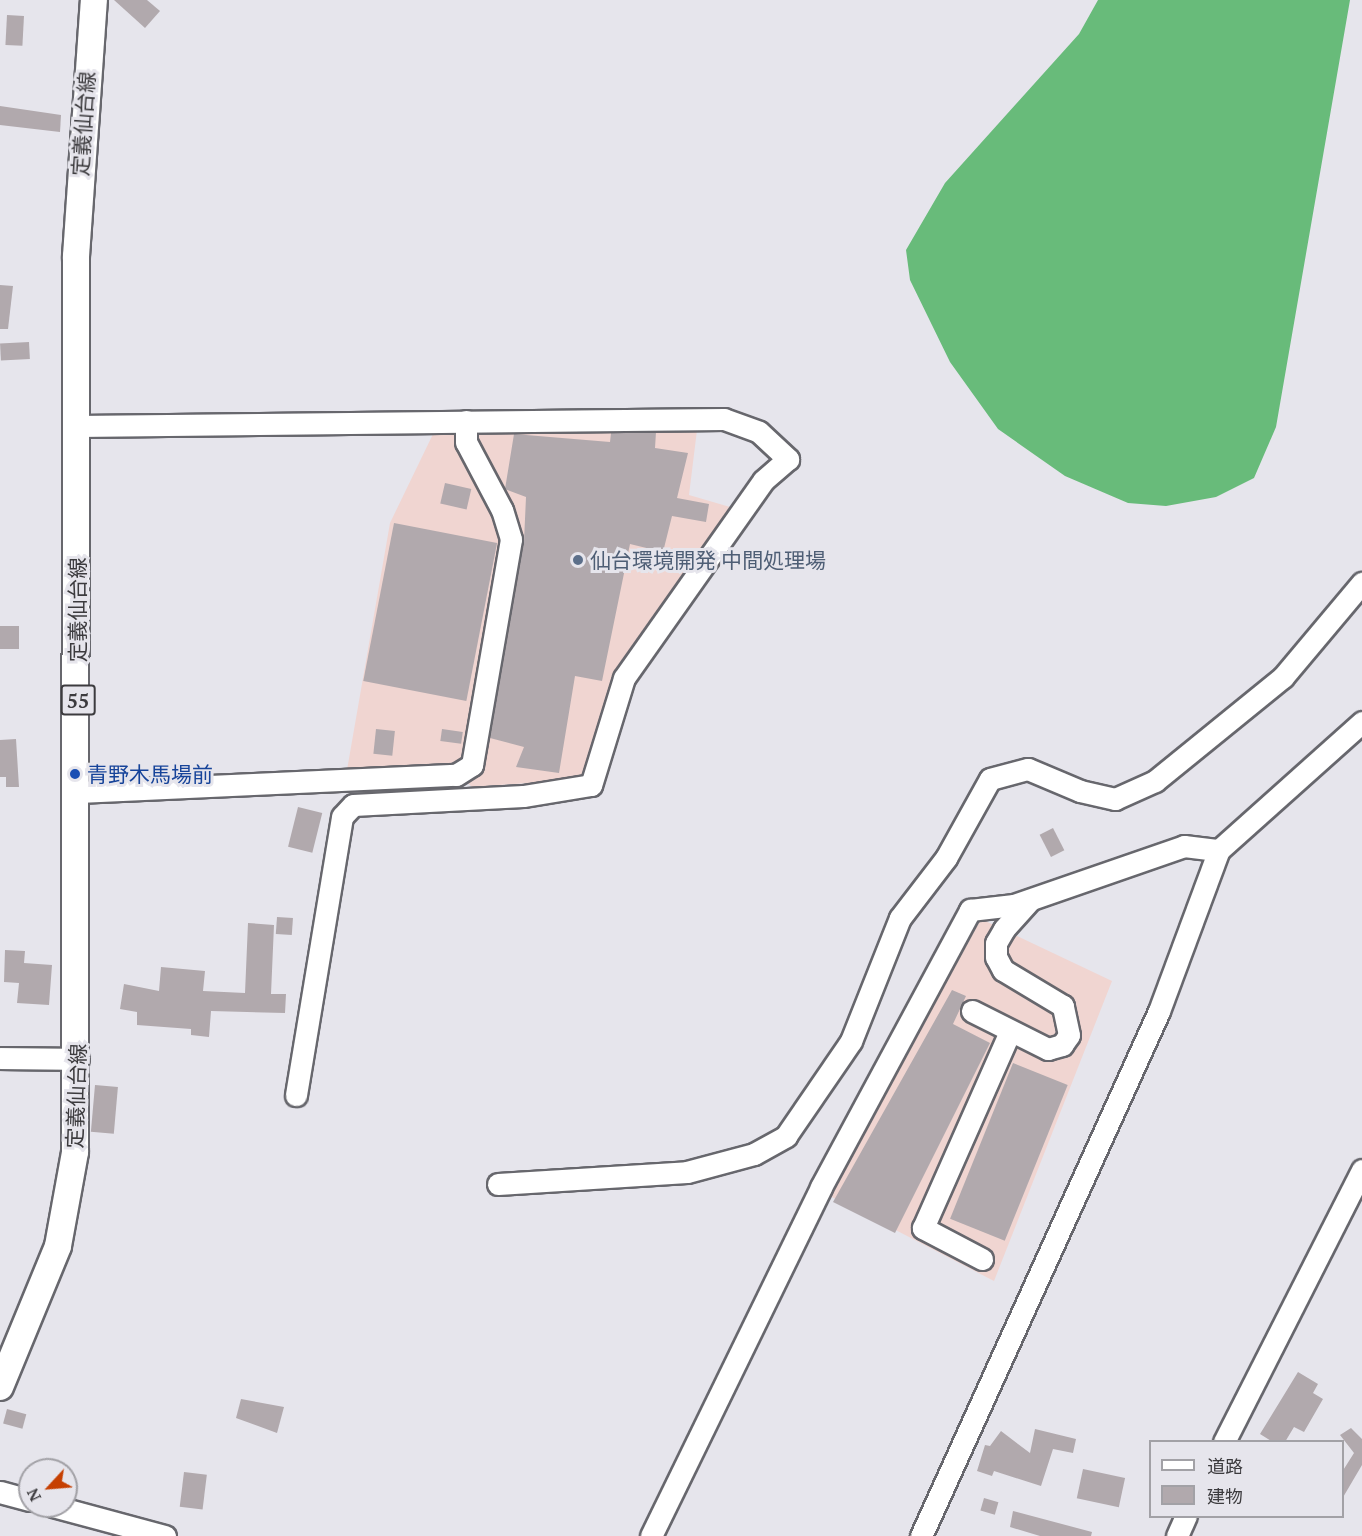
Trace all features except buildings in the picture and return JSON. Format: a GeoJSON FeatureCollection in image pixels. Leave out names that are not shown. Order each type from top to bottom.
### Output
{"type":"FeatureCollection","features":[{"type":"Feature","properties":{"kind":"main road","name":"定義仙台線"},"geometry":{"type":"LineString","coordinates":[[0,1387],[58,1246],[72,1181],[78,1059],[78,201],[94,0]]}},
{"type":"Feature","properties":{"kind":"street"},"geometry":{"type":"LineString","coordinates":[[77,426],[724,420],[759,432],[788,459],[763,481],[624,678],[591,785],[523,796],[352,805],[342,816],[296,1095]]}},
{"type":"Feature","properties":{"kind":"street"},"geometry":{"type":"LineString","coordinates":[[78,792],[456,775],[472,765],[511,539],[502,510],[466,442],[466,422]]}},
{"type":"Feature","properties":{"kind":"street"},"geometry":{"type":"LineString","coordinates":[[498,1184],[687,1172],[754,1154],[786,1136],[851,1041],[900,918],[946,858],[990,779],[1028,769],[1080,791],[1115,799],[1155,781],[1283,677],[1362,583]]}},
{"type":"Feature","properties":{"kind":"street"},"geometry":{"type":"LineString","coordinates":[[921,1536],[1159,1011],[1219,850],[1362,722]]}},
{"type":"Feature","properties":{"kind":"street"},"geometry":{"type":"LineString","coordinates":[[651,1536],[821,1187],[970,910],[1030,900],[1184,846],[1219,850]]}},
{"type":"Feature","properties":{"kind":"street"},"geometry":{"type":"LineString","coordinates":[[972,1011],[1048,1049],[1062,1045],[1069,1035],[1063,1006],[1003,970],[996,957],[1000,936],[1030,900]]}},
{"type":"Feature","properties":{"kind":"street"},"geometry":{"type":"LineString","coordinates":[[982,1259],[923,1228],[1010,1032]]}},
{"type":"Feature","properties":{"kind":"street"},"geometry":{"type":"LineString","coordinates":[[0,1058],[78,1059]]}},
{"type":"Feature","properties":{"kind":"street"},"geometry":{"type":"LineString","coordinates":[[1225,1440],[1362,1170]]}},
{"type":"Feature","properties":{"kind":"street"},"geometry":{"type":"LineString","coordinates":[[0,1492],[18,1497]]}},
{"type":"Feature","properties":{"kind":"street"},"geometry":{"type":"LineString","coordinates":[[78,1513],[165,1536]]}},
{"type":"Feature","properties":{"kind":"street"},"geometry":{"type":"LineString","coordinates":[[1177,1536],[1185,1518]]}},
{"type":"Feature","properties":{"kind":"shaded area"},"geometry":{"type":"Polygon","coordinates":[[[697,430],[689,495],[730,507],[618,673],[585,779],[472,787],[449,766],[347,770],[390,523],[434,432],[697,430]]]}},
{"type":"Feature","properties":{"kind":"shaded area"},"geometry":{"type":"Polygon","coordinates":[[[981,919],[1112,981],[994,1281],[828,1195],[981,919]]]}},
{"type":"Feature","properties":{"kind":"green space"},"geometry":{"type":"Polygon","coordinates":[[[1098,0],[1350,0],[1276,427],[1254,478],[1216,497],[1166,506],[1128,503],[1065,476],[998,429],[950,362],[910,280],[906,250],[945,183],[1079,34],[1098,0]]]}},
{"type":"Feature","properties":{"kind":"place","name":"仙台環境開発 中間処理場"},"geometry":{"type":"Point","coordinates":[578,560]}},
{"type":"Feature","properties":{"kind":"place","name":"青野木馬場前"},"geometry":{"type":"Point","coordinates":[75,774]}}]}
